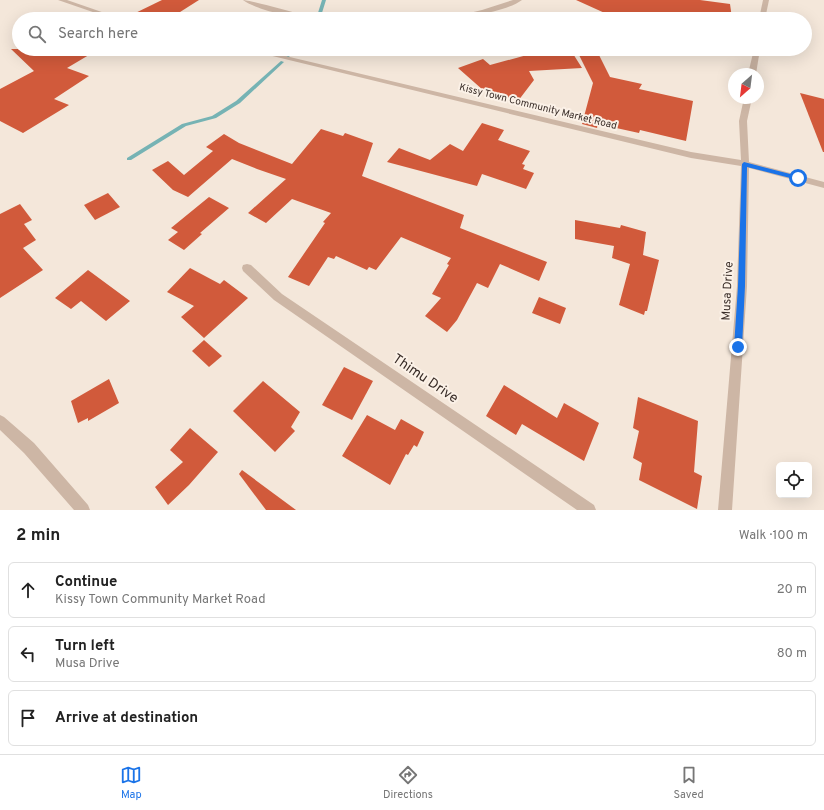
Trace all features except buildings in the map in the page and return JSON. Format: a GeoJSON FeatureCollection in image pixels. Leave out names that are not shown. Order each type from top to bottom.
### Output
{"type":"FeatureCollection","features":[{"type":"Feature","properties":{"kind":"street"},"geometry":{"type":"LineString","coordinates":[[61,0],[98,12]]}},
{"type":"Feature","properties":{"kind":"street"},"geometry":{"type":"LineString","coordinates":[[246,0],[263,8],[280,12]]}},
{"type":"Feature","properties":{"kind":"street"},"geometry":{"type":"LineString","coordinates":[[480,12],[519,0]]}},
{"type":"Feature","properties":{"kind":"street"},"geometry":{"type":"LineString","coordinates":[[763,12],[766,0]]}},
{"type":"Feature","properties":{"kind":"street","name":"Kissy Town Community Market Road"},"geometry":{"type":"LineString","coordinates":[[276,56],[692,155],[744,164],[824,185]]}},
{"type":"Feature","properties":{"kind":"street"},"geometry":{"type":"LineString","coordinates":[[753,68],[756,56]]}},
{"type":"Feature","properties":{"kind":"street","name":"Musa Drive"},"geometry":{"type":"LineString","coordinates":[[725,510],[742,286],[744,164],[743,121],[747,104]]}},
{"type":"Feature","properties":{"kind":"street","name":"Thimu Drive"},"geometry":{"type":"LineString","coordinates":[[248,268],[278,297],[589,510]]}},
{"type":"Feature","properties":{"kind":"street"},"geometry":{"type":"LineString","coordinates":[[0,421],[29,448],[83,510]]}},
{"type":"Feature","properties":{"kind":"waterway"},"geometry":{"type":"LineString","coordinates":[[320,12],[324,0]]}},
{"type":"Feature","properties":{"kind":"waterway"},"geometry":{"type":"LineString","coordinates":[[129,159],[184,125],[214,117],[238,102],[282,62]]}},
{"type":"Feature","properties":{"kind":"route"},"geometry":{"type":"LineString","coordinates":[[738,347],[742,286],[744,164],[798,178]]}}]}
